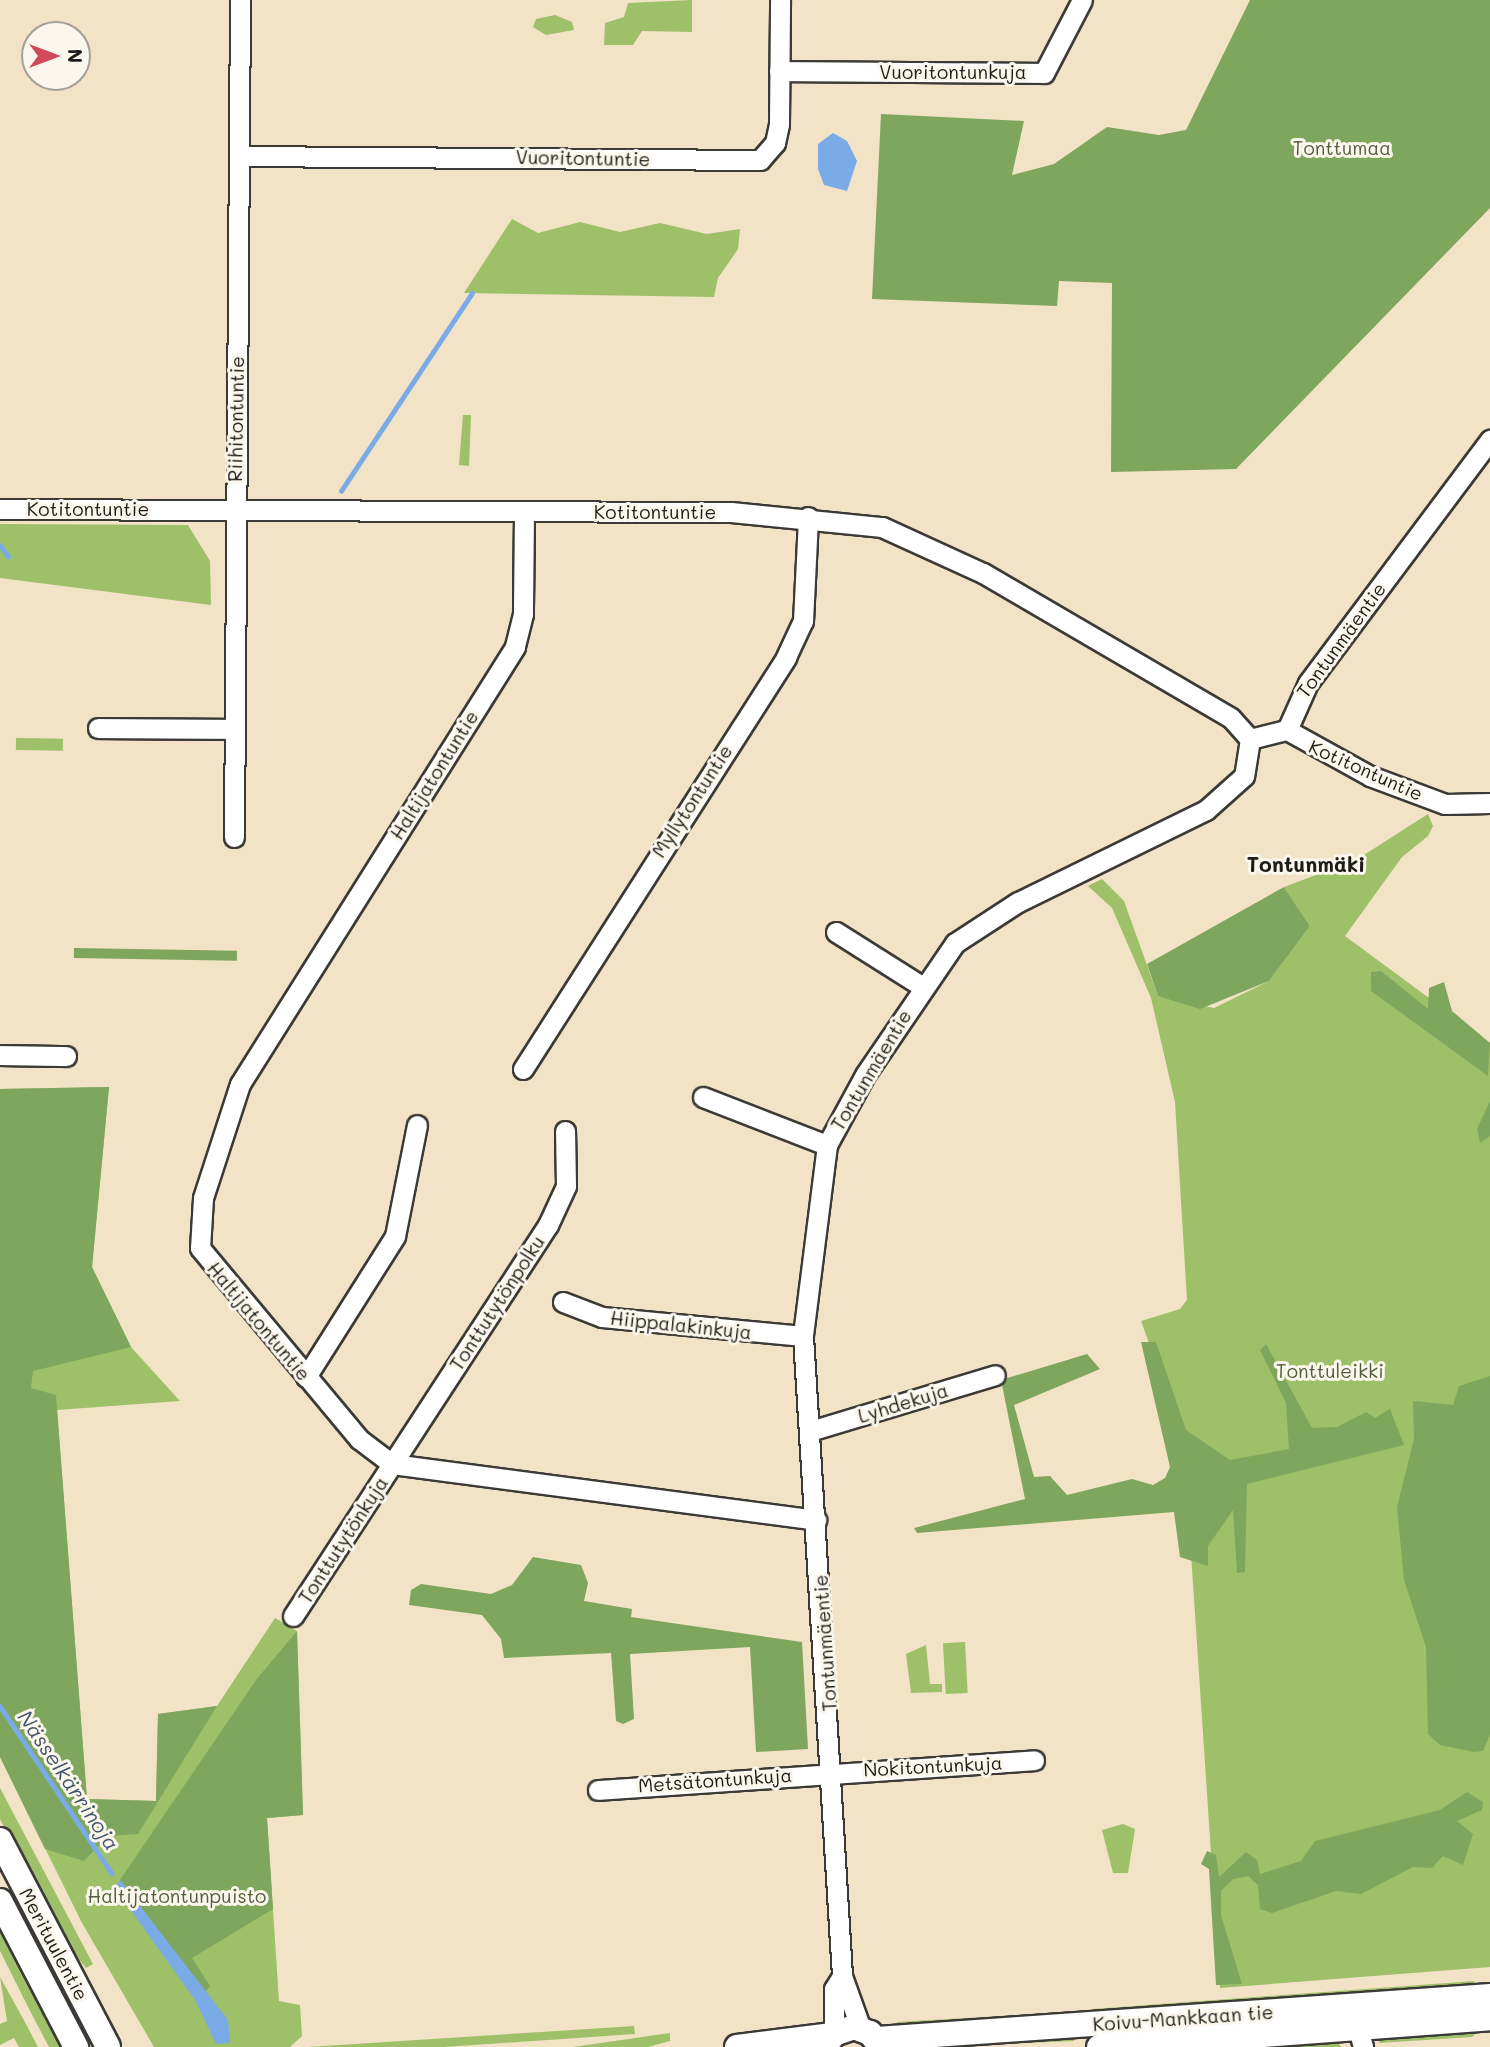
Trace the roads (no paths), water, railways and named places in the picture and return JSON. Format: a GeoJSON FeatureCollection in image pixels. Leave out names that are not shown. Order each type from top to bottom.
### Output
{"type":"FeatureCollection","features":[{"type":"Feature","properties":{"kind":"main road","name":"Merituulentie"},"geometry":{"type":"LineString","coordinates":[[0,1840],[108,2047]]}},
{"type":"Feature","properties":{"kind":"main road","name":"Merituulentie"},"geometry":{"type":"LineString","coordinates":[[0,1901],[76,2047]]}},
{"type":"Feature","properties":{"kind":"main road","name":"Koivu-Mankkaan tie"},"geometry":{"type":"LineString","coordinates":[[830,2039],[1490,1996]]}},
{"type":"Feature","properties":{"kind":"main road","name":"Koivu-Mankkaan tie"},"geometry":{"type":"LineString","coordinates":[[1099,2047],[1361,2038],[1490,2018]]}},
{"type":"Feature","properties":{"kind":"main road"},"geometry":{"type":"LineString","coordinates":[[737,2047],[830,2039]]}},
{"type":"Feature","properties":{"kind":"street","name":"Riihitontuntie"},"geometry":{"type":"LineString","coordinates":[[234,837],[240,0]]}},
{"type":"Feature","properties":{"kind":"street","name":"Vuoritontuntie"},"geometry":{"type":"LineString","coordinates":[[239,156],[760,160],[775,143],[780,0]]}},
{"type":"Feature","properties":{"kind":"street","name":"Vuoritontunkuja"},"geometry":{"type":"LineString","coordinates":[[779,71],[1044,73],[1082,0]]}},
{"type":"Feature","properties":{"kind":"street","name":"Tontunmäentie"},"geometry":{"type":"LineString","coordinates":[[1287,730],[1308,683],[1490,440]]}},
{"type":"Feature","properties":{"kind":"street","name":"Kotitontuntie"},"geometry":{"type":"LineString","coordinates":[[0,509],[235,508],[808,517],[881,527],[971,566],[1231,718],[1250,739]]}},
{"type":"Feature","properties":{"kind":"street","name":"Haltijatontuntie"},"geometry":{"type":"LineString","coordinates":[[524,513],[523,614],[515,647],[240,1084],[203,1198],[200,1248],[359,1439],[392,1464],[816,1520]]}},
{"type":"Feature","properties":{"kind":"street","name":"Myllytontuntie"},"geometry":{"type":"LineString","coordinates":[[523,1069],[786,657],[803,621],[808,517]]}},
{"type":"Feature","properties":{"kind":"street"},"geometry":{"type":"LineString","coordinates":[[98,728],[234,729]]}},
{"type":"Feature","properties":{"kind":"street","name":"Kotitontuntie"},"geometry":{"type":"LineString","coordinates":[[1287,730],[1370,776],[1445,804],[1490,803]]}},
{"type":"Feature","properties":{"kind":"street"},"geometry":{"type":"LineString","coordinates":[[1250,739],[1287,730]]}},
{"type":"Feature","properties":{"kind":"street","name":"Tontunmäentie"},"geometry":{"type":"LineString","coordinates":[[873,2038],[842,1976],[833,1771],[803,1336],[827,1144],[923,986],[970,930],[1206,810],[1244,776],[1250,739]]}},
{"type":"Feature","properties":{"kind":"street"},"geometry":{"type":"LineString","coordinates":[[836,932],[923,986]]}},
{"type":"Feature","properties":{"kind":"street"},"geometry":{"type":"LineString","coordinates":[[0,1055],[66,1056]]}},
{"type":"Feature","properties":{"kind":"street"},"geometry":{"type":"LineString","coordinates":[[703,1097],[827,1144]]}},
{"type":"Feature","properties":{"kind":"street"},"geometry":{"type":"LineString","coordinates":[[306,1377],[395,1236],[417,1125]]}},
{"type":"Feature","properties":{"kind":"street","name":"Tonttutytönpolku"},"geometry":{"type":"LineString","coordinates":[[392,1464],[548,1225],[566,1186],[565,1131]]}},
{"type":"Feature","properties":{"kind":"street","name":"Hiippalakinkuja"},"geometry":{"type":"LineString","coordinates":[[563,1302],[602,1317],[803,1336]]}},
{"type":"Feature","properties":{"kind":"street","name":"Lyhdekuja"},"geometry":{"type":"LineString","coordinates":[[810,1431],[995,1376]]}},
{"type":"Feature","properties":{"kind":"street","name":"Tonttutytönkuja"},"geometry":{"type":"LineString","coordinates":[[293,1616],[392,1464]]}},
{"type":"Feature","properties":{"kind":"street","name":"Nokitontunkuja"},"geometry":{"type":"LineString","coordinates":[[833,1771],[1034,1760]]}},
{"type":"Feature","properties":{"kind":"street","name":"Metsätontunkuja"},"geometry":{"type":"LineString","coordinates":[[598,1790],[833,1771]]}},
{"type":"Feature","properties":{"kind":"street","name":"Tontunmäentie"},"geometry":{"type":"LineString","coordinates":[[830,2039],[834,1989],[842,1976]]}},
{"type":"Feature","properties":{"kind":"water"},"geometry":{"type":"Polygon","coordinates":[[[833,133],[847,141],[857,161],[847,191],[824,185],[818,169],[818,144],[833,133]]]}},
{"type":"Feature","properties":{"kind":"water"},"geometry":{"type":"Polygon","coordinates":[[[120,1880],[228,2020],[230,2043],[216,2044],[195,2000],[115,1888],[120,1880]]]}},
{"type":"Feature","properties":{"kind":"waterway"},"geometry":{"type":"LineString","coordinates":[[341,491],[472,293]]}},
{"type":"Feature","properties":{"kind":"waterway","name":"Nässelkärrinoja"},"geometry":{"type":"LineString","coordinates":[[0,545],[8,556]]}},
{"type":"Feature","properties":{"kind":"waterway","name":"Nässelkärrinoja"},"geometry":{"type":"LineString","coordinates":[[0,1706],[112,1873]]}},
{"type":"Feature","properties":{"kind":"district","name":"Tontunmäki"},"geometry":{"type":"Point","coordinates":[1306,864]}},
{"type":"Feature","properties":{"kind":"park label","name":"Tonttumaa"},"geometry":{"type":"Point","coordinates":[1342,148]}},
{"type":"Feature","properties":{"kind":"park label","name":"Tonttuleikki"},"geometry":{"type":"Point","coordinates":[1330,1371]}},
{"type":"Feature","properties":{"kind":"park label","name":"Haltijatontunpuisto"},"geometry":{"type":"Point","coordinates":[177,1896]}}]}
